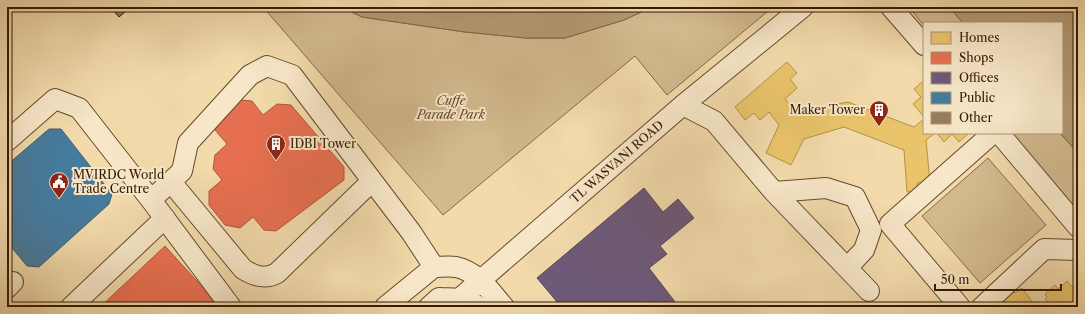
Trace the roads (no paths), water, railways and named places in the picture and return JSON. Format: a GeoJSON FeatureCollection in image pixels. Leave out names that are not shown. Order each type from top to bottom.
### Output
{"type":"FeatureCollection","features":[{"type":"Feature","properties":{"kind":"street","name":"TL WASVANI ROAD"},"geometry":{"type":"LineString","coordinates":[[459,299],[683,105],[803,7]]}},
{"type":"Feature","properties":{"kind":"street"},"geometry":{"type":"LineString","coordinates":[[891,7],[923,44]]}},
{"type":"Feature","properties":{"kind":"street"},"geometry":{"type":"LineString","coordinates":[[151,200],[182,171],[188,143],[250,75],[267,66],[292,75],[372,180],[434,267]]}},
{"type":"Feature","properties":{"kind":"street"},"geometry":{"type":"LineString","coordinates":[[7,141],[55,99],[79,108],[165,218],[231,307]]}},
{"type":"Feature","properties":{"kind":"street"},"geometry":{"type":"LineString","coordinates":[[683,105],[714,121],[774,192],[869,290]]}},
{"type":"Feature","properties":{"kind":"street"},"geometry":{"type":"LineString","coordinates":[[960,307],[890,224],[992,134]]}},
{"type":"Feature","properties":{"kind":"street"},"geometry":{"type":"LineString","coordinates":[[1000,134],[1078,226]]}},
{"type":"Feature","properties":{"kind":"street"},"geometry":{"type":"LineString","coordinates":[[170,182],[243,269],[254,276],[272,276],[277,273],[372,180]]}},
{"type":"Feature","properties":{"kind":"street"},"geometry":{"type":"LineString","coordinates":[[774,192],[826,188],[855,197],[871,230],[864,250],[847,268]]}},
{"type":"Feature","properties":{"kind":"street"},"geometry":{"type":"LineString","coordinates":[[71,307],[165,218]]}},
{"type":"Feature","properties":{"kind":"street"},"geometry":{"type":"LineString","coordinates":[[982,307],[1044,249],[1078,250]]}},
{"type":"Feature","properties":{"kind":"street"},"geometry":{"type":"LineString","coordinates":[[385,307],[434,267],[455,267],[466,270],[481,280],[504,307]]}},
{"type":"Feature","properties":{"kind":"street"},"geometry":{"type":"LineString","coordinates":[[429,307],[439,298],[459,299],[474,303],[478,307]]}},
{"type":"Feature","properties":{"kind":"place","name":"Maker Tower"},"geometry":{"type":"Point","coordinates":[879,127]}},
{"type":"Feature","properties":{"kind":"place","name":"IDBI Tower"},"geometry":{"type":"Point","coordinates":[276,161]}},
{"type":"Feature","properties":{"kind":"place","name":"MVIRDC World Trade Centre"},"geometry":{"type":"Point","coordinates":[59,199]}},
{"type":"Feature","properties":{"kind":"park label","name":"Cuffe Parade Park"},"geometry":{"type":"Point","coordinates":[451,108]}}]}
